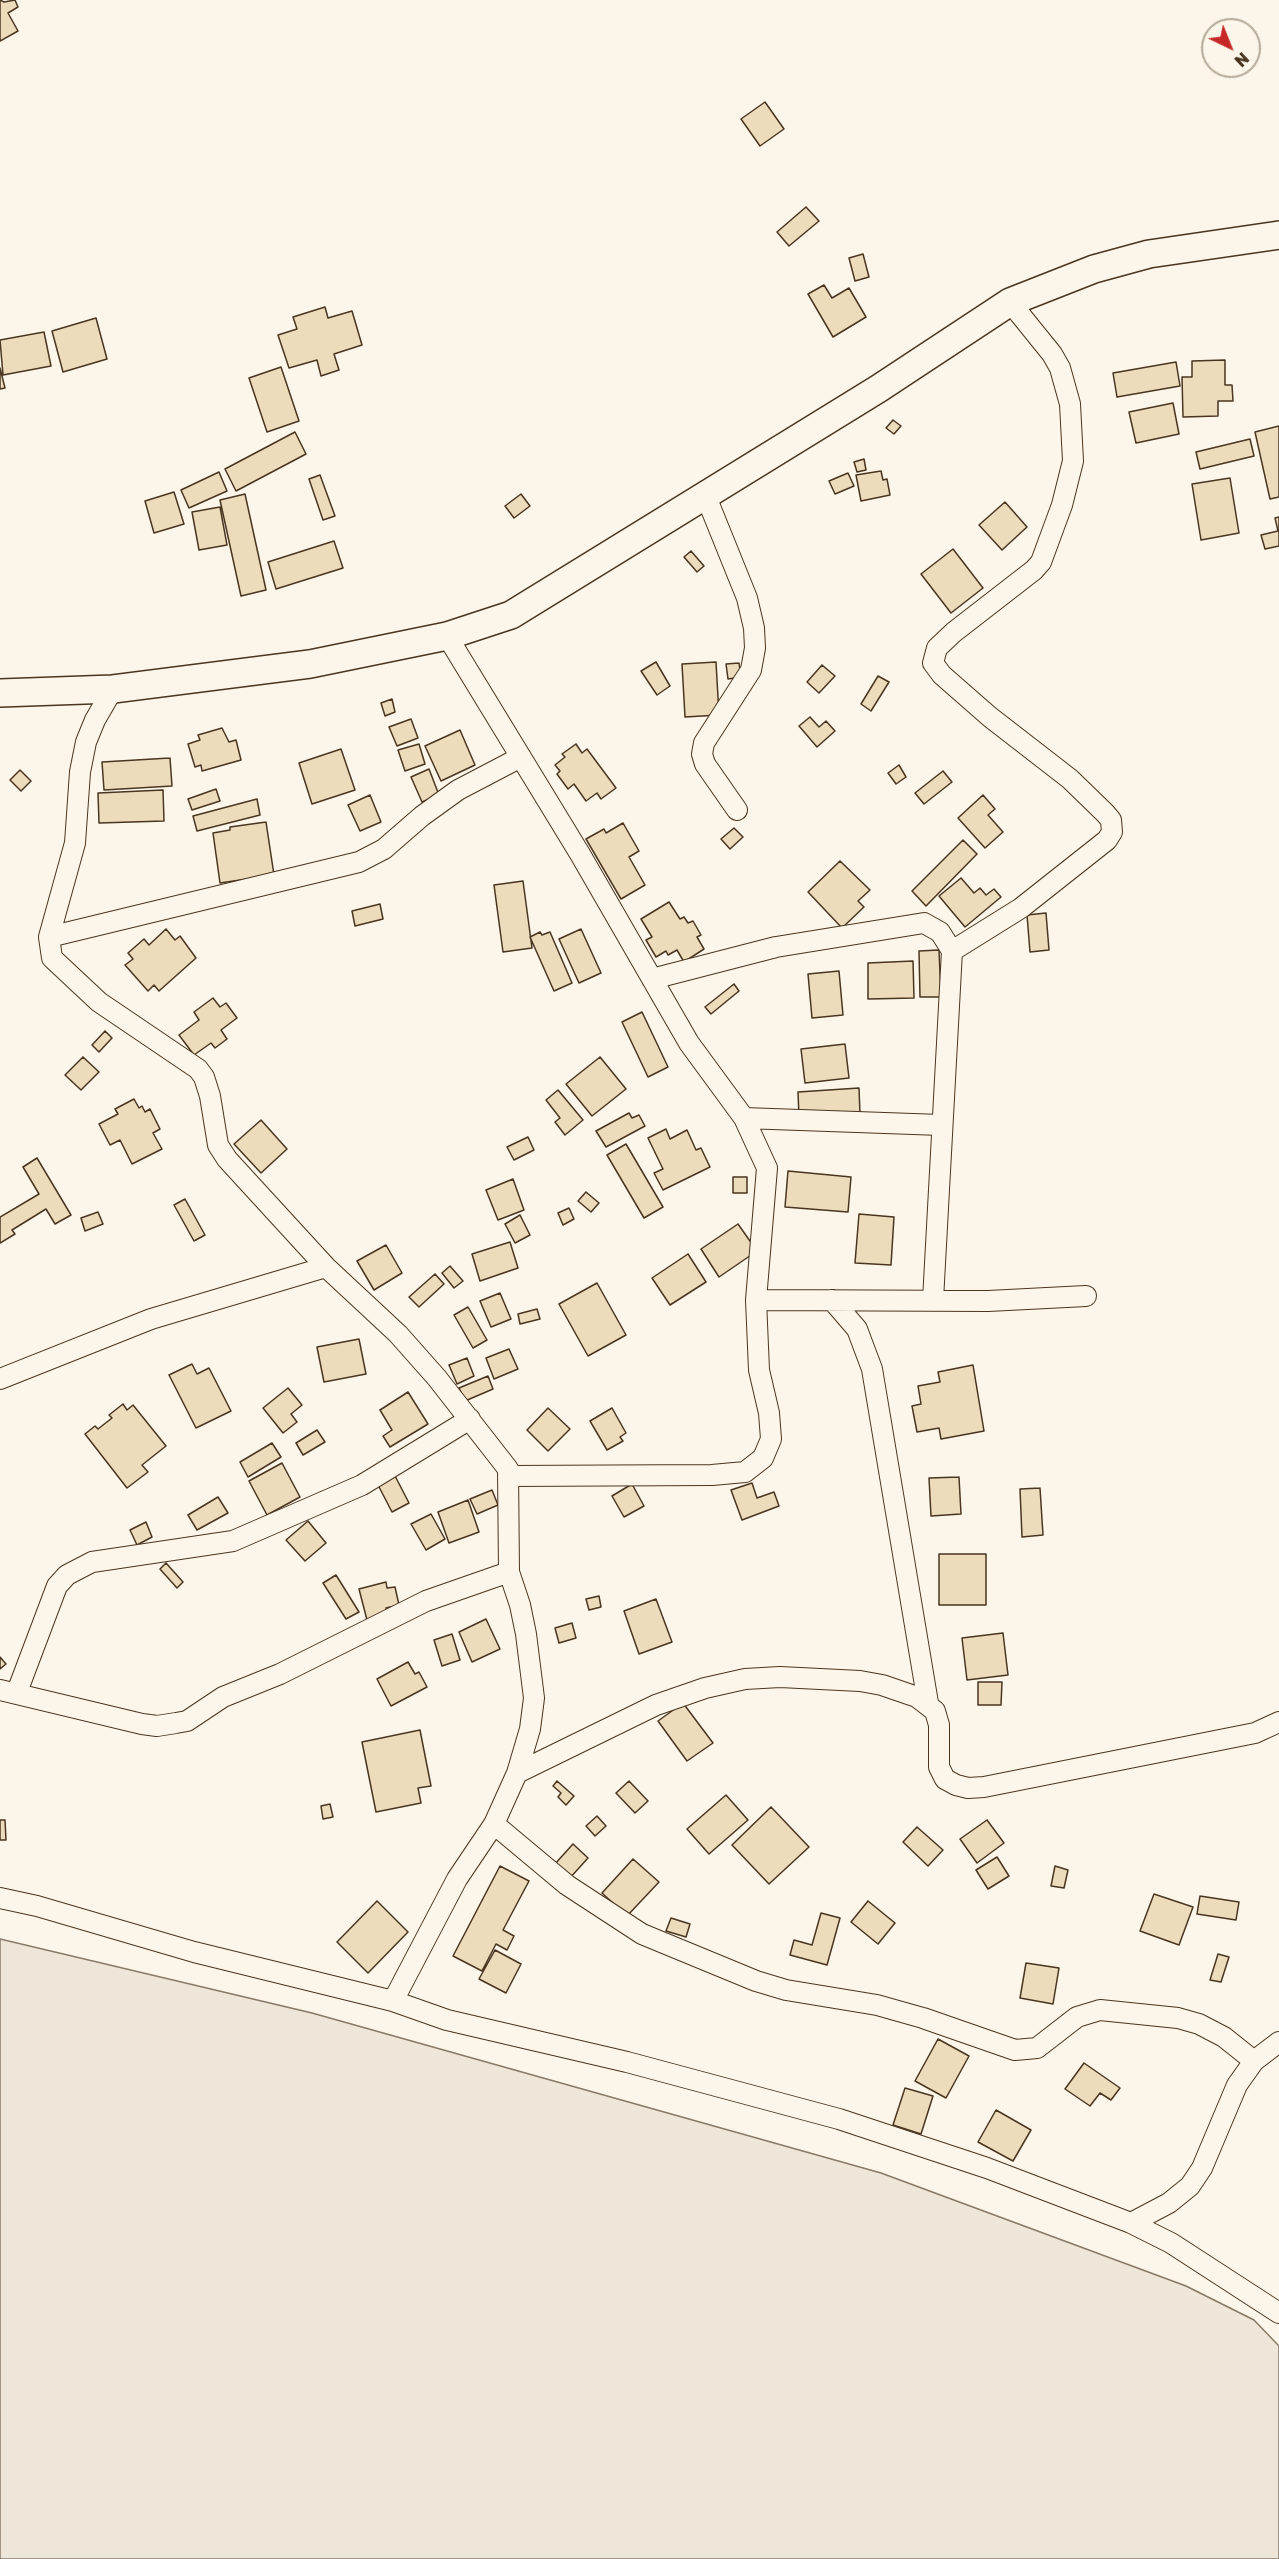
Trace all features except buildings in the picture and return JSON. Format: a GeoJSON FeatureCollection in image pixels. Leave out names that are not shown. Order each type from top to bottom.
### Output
{"type":"FeatureCollection","features":[{"type":"Feature","properties":{"kind":"street"},"geometry":{"type":"LineString","coordinates":[[0,693],[113,689],[310,664],[447,636],[511,615],[561,587],[705,494],[878,389],[1010,302],[1094,269],[1149,254],[1279,236]]}},
{"type":"Feature","properties":{"kind":"street"},"geometry":{"type":"LineString","coordinates":[[952,951],[1021,908],[1107,840],[1112,832],[1111,820],[1106,813],[1070,779],[966,696],[942,675],[933,663],[937,648],[954,632],[1034,570],[1041,562],[1062,505],[1073,460],[1070,404],[1060,368],[1052,354],[1010,302]]}},
{"type":"Feature","properties":{"kind":"street"},"geometry":{"type":"LineString","coordinates":[[705,494],[743,588],[754,628],[755,648],[751,670],[704,743],[702,754],[705,764],[737,810]]}},
{"type":"Feature","properties":{"kind":"street"},"geometry":{"type":"LineString","coordinates":[[447,636],[690,1043],[744,1118],[764,1157],[768,1177],[756,1300],[759,1370],[769,1413],[771,1439],[767,1453],[745,1472],[712,1475],[509,1476]]}},
{"type":"Feature","properties":{"kind":"street"},"geometry":{"type":"LineString","coordinates":[[113,689],[95,720],[86,742],[80,772],[75,843],[50,937],[52,958],[70,977],[135,1029],[198,1069],[204,1077],[210,1096],[218,1145],[227,1159],[326,1267],[398,1334],[506,1465],[509,1476],[509,1572],[520,1605],[526,1634],[534,1698],[530,1729],[517,1773],[494,1824],[457,1879],[393,2001]]}},
{"type":"Feature","properties":{"kind":"street"},"geometry":{"type":"LineString","coordinates":[[50,937],[359,862],[384,849],[422,816],[458,790],[520,756]]}},
{"type":"Feature","properties":{"kind":"street"},"geometry":{"type":"LineString","coordinates":[[652,979],[776,947],[924,923],[940,932],[952,951],[933,1300]]}},
{"type":"Feature","properties":{"kind":"street"},"geometry":{"type":"LineString","coordinates":[[744,1118],[941,1125]]}},
{"type":"Feature","properties":{"kind":"street"},"geometry":{"type":"LineString","coordinates":[[0,1379],[151,1319],[326,1267]]}},
{"type":"Feature","properties":{"kind":"street"},"geometry":{"type":"LineString","coordinates":[[756,1300],[988,1301],[1086,1296]]}},
{"type":"Feature","properties":{"kind":"street"},"geometry":{"type":"LineString","coordinates":[[832,1300],[856,1329],[872,1369],[928,1703]]}},
{"type":"Feature","properties":{"kind":"street"},"geometry":{"type":"LineString","coordinates":[[470,1419],[362,1485],[233,1541],[100,1560],[67,1575],[57,1586],[8,1691],[142,1724],[157,1726],[187,1720],[223,1698],[280,1674],[426,1601],[509,1572]]}},
{"type":"Feature","properties":{"kind":"street"},"geometry":{"type":"LineString","coordinates":[[517,1773],[656,1705],[705,1688],[745,1679],[780,1677],[860,1681],[917,1696],[935,1711],[939,1725],[939,1767],[945,1779],[968,1788],[984,1787],[1255,1733],[1279,1722]]}},
{"type":"Feature","properties":{"kind":"street"},"geometry":{"type":"LineString","coordinates":[[494,1824],[567,1885],[642,1934],[756,1981],[786,1990],[877,2005],[923,2018],[1015,2050],[1037,2048],[1077,2018],[1100,2010],[1178,2018],[1200,2024],[1224,2037],[1254,2061]]}},
{"type":"Feature","properties":{"kind":"street"},"geometry":{"type":"LineString","coordinates":[[0,1899],[37,1906],[194,1952],[393,2001],[447,2020],[627,2062],[839,2120],[987,2168],[1131,2223],[1171,2243],[1279,2313]]}},
{"type":"Feature","properties":{"kind":"street"},"geometry":{"type":"LineString","coordinates":[[1131,2223],[1169,2203],[1190,2186],[1202,2168],[1238,2085],[1254,2061],[1279,2042]]}},
{"type":"Feature","properties":{"kind":"shaded area"},"geometry":{"type":"Polygon","coordinates":[[[0,1939],[312,2013],[881,2173],[1186,2286],[1254,2320],[1279,2346],[1279,2559],[0,2559],[0,1939]]]}}]}
